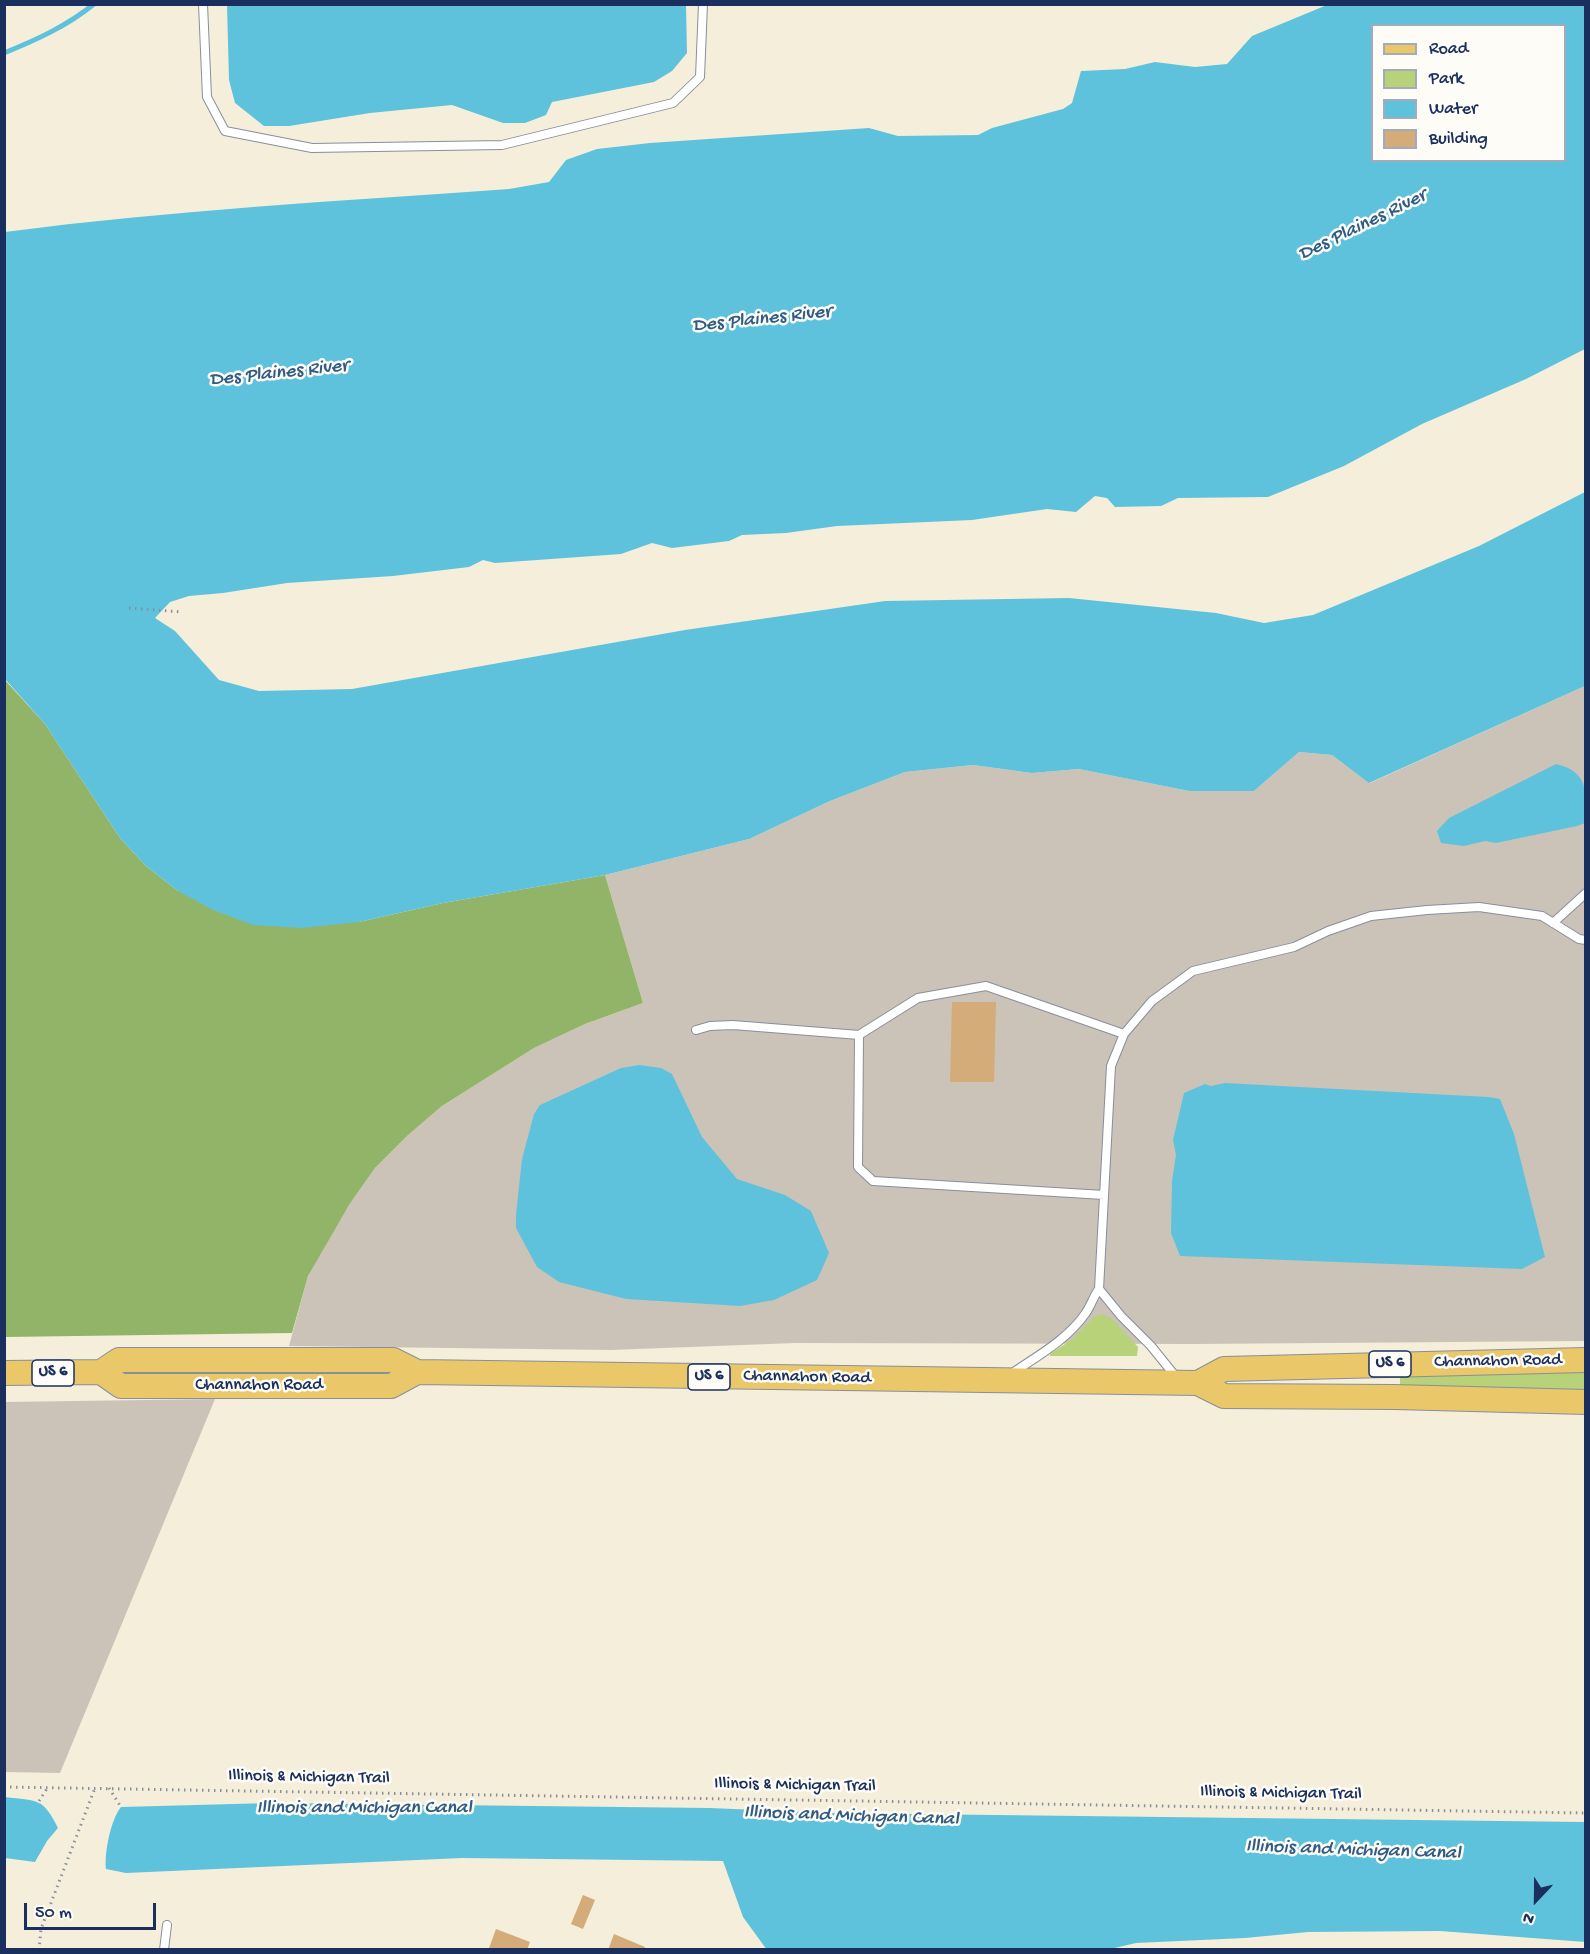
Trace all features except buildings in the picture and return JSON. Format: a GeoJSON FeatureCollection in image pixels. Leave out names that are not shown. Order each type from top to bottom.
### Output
{"type":"FeatureCollection","features":[{"type":"Feature","properties":{"kind":"main road","name":"Channahon Road"},"geometry":{"type":"LineString","coordinates":[[4,1373],[102,1372],[119,1360],[393,1360],[417,1372],[1190,1383],[1224,1396],[1394,1396],[1586,1402]]}},
{"type":"Feature","properties":{"kind":"main road","name":"Channahon Road"},"geometry":{"type":"LineString","coordinates":[[1190,1383],[1224,1369],[1586,1360]]}},
{"type":"Feature","properties":{"kind":"lane"},"geometry":{"type":"LineString","coordinates":[[203,4],[207,97],[225,131],[312,148],[502,145],[673,103],[700,77],[703,4]]}},
{"type":"Feature","properties":{"kind":"lane"},"geometry":{"type":"LineString","coordinates":[[1553,923],[1586,893]]}},
{"type":"Feature","properties":{"kind":"lane"},"geometry":{"type":"LineString","coordinates":[[1001,1381],[1064,1338],[1086,1313],[1092,1298],[1100,1288],[1111,1066],[1124,1034],[1152,1001],[1193,971],[1294,947],[1328,931],[1371,916],[1479,907],[1542,916],[1579,939],[1586,940]]}},
{"type":"Feature","properties":{"kind":"lane"},"geometry":{"type":"LineString","coordinates":[[696,1030],[710,1026],[734,1025],[859,1035],[918,998],[986,986],[1124,1034]]}},
{"type":"Feature","properties":{"kind":"lane"},"geometry":{"type":"LineString","coordinates":[[859,1035],[858,1167],[873,1181],[1104,1195]]}},
{"type":"Feature","properties":{"kind":"lane"},"geometry":{"type":"LineString","coordinates":[[1100,1288],[1120,1316],[1190,1383]]}},
{"type":"Feature","properties":{"kind":"lane"},"geometry":{"type":"LineString","coordinates":[[164,1950],[167,1925]]}},
{"type":"Feature","properties":{"kind":"path"},"geometry":{"type":"LineString","coordinates":[[129,608],[182,612]]}},
{"type":"Feature","properties":{"kind":"path","name":"Illinois & Michigan Trail"},"geometry":{"type":"LineString","coordinates":[[4,1787],[1586,1813]]}},
{"type":"Feature","properties":{"kind":"path"},"geometry":{"type":"LineString","coordinates":[[39,1801],[48,1787]]}},
{"type":"Feature","properties":{"kind":"path"},"geometry":{"type":"LineString","coordinates":[[39,1950],[41,1929],[95,1788]]}},
{"type":"Feature","properties":{"kind":"path"},"geometry":{"type":"LineString","coordinates":[[109,1788],[121,1807]]}},
{"type":"Feature","properties":{"kind":"shaded area"},"geometry":{"type":"Polygon","coordinates":[[[1585,686],[1585,1341],[1194,1344],[795,1343],[611,1350],[289,1346],[308,1276],[329,1238],[375,1168],[407,1136],[442,1106],[534,1048],[585,1024],[643,1003],[605,875],[749,839],[830,801],[905,772],[973,765],[1032,773],[1079,769],[1189,791],[1254,791],[1299,752],[1332,755],[1370,783],[1585,686]]]}},
{"type":"Feature","properties":{"kind":"shaded area"},"geometry":{"type":"Polygon","coordinates":[[[215,1399],[60,1773],[5,1772],[5,1402],[215,1399]]]}},
{"type":"Feature","properties":{"kind":"green space"},"geometry":{"type":"Polygon","coordinates":[[[4,679],[45,724],[120,838],[146,866],[178,891],[359,922],[443,903],[605,875],[643,1003],[585,1024],[534,1048],[442,1106],[407,1136],[375,1168],[349,1205],[308,1276],[292,1333],[5,1337],[4,679]]]}},
{"type":"Feature","properties":{"kind":"green space"},"geometry":{"type":"Polygon","coordinates":[[[1101,1314],[1112,1319],[1138,1347],[1137,1356],[1050,1356],[1071,1340],[1093,1318],[1101,1314]]]}},
{"type":"Feature","properties":{"kind":"green space"},"geometry":{"type":"Polygon","coordinates":[[[1585,1372],[1585,1390],[1400,1385],[1400,1376],[1585,1372]]]}},
{"type":"Feature","properties":{"kind":"water"},"geometry":{"type":"Polygon","coordinates":[[[227,5],[686,5],[687,53],[672,71],[654,82],[552,102],[546,115],[525,123],[503,123],[452,105],[370,113],[289,126],[264,126],[235,103],[229,80],[227,5]]]}},
{"type":"Feature","properties":{"kind":"water","name":"Des Plaines River"},"geometry":{"type":"Polygon","coordinates":[[[1327,5],[1585,5],[1585,349],[1526,379],[1422,424],[1344,466],[1268,497],[1178,498],[1161,506],[1115,507],[1107,498],[1095,496],[1076,512],[1047,509],[972,520],[837,526],[786,533],[742,535],[729,541],[672,548],[652,543],[621,554],[495,563],[483,560],[469,567],[393,576],[287,583],[189,596],[170,602],[155,618],[175,631],[219,680],[259,691],[352,689],[685,630],[885,601],[1069,598],[1216,613],[1264,623],[1313,615],[1479,546],[1585,492],[1585,686],[1369,783],[1332,755],[1299,752],[1254,791],[1189,791],[1079,769],[1032,773],[973,765],[905,772],[830,801],[749,839],[605,875],[443,903],[359,922],[302,928],[253,925],[213,910],[178,891],[146,866],[120,838],[45,724],[5,679],[5,232],[193,212],[509,189],[549,182],[566,160],[597,149],[650,143],[869,128],[898,136],[978,135],[992,128],[1063,109],[1072,103],[1081,71],[1125,69],[1155,62],[1195,67],[1227,64],[1252,36],[1327,5]]]}},
{"type":"Feature","properties":{"kind":"water"},"geometry":{"type":"Polygon","coordinates":[[[1556,764],[1575,772],[1584,785],[1585,823],[1496,843],[1485,841],[1464,846],[1441,843],[1437,831],[1449,818],[1556,764]]]}},
{"type":"Feature","properties":{"kind":"water"},"geometry":{"type":"Polygon","coordinates":[[[639,1065],[661,1068],[672,1074],[702,1137],[737,1179],[785,1195],[811,1211],[829,1253],[817,1280],[774,1300],[740,1306],[626,1299],[559,1282],[537,1267],[516,1228],[522,1159],[534,1114],[540,1105],[621,1068],[639,1065]]]}},
{"type":"Feature","properties":{"kind":"water"},"geometry":{"type":"Polygon","coordinates":[[[1225,1083],[1500,1099],[1514,1134],[1545,1257],[1522,1269],[1180,1256],[1171,1233],[1172,1181],[1176,1155],[1173,1140],[1184,1093],[1205,1084],[1211,1086],[1225,1083]]]}},
{"type":"Feature","properties":{"kind":"water"},"geometry":{"type":"Polygon","coordinates":[[[5,1797],[38,1802],[48,1811],[58,1828],[47,1841],[35,1862],[5,1858],[5,1797]]]}},
{"type":"Feature","properties":{"kind":"water","name":"Illinois and Michigan Canal"},"geometry":{"type":"Polygon","coordinates":[[[271,1803],[710,1808],[827,1813],[1585,1822],[1585,1942],[1440,1931],[1308,1932],[1245,1938],[1136,1943],[1106,1950],[767,1950],[743,1917],[723,1861],[462,1858],[126,1873],[106,1869],[109,1836],[121,1807],[271,1803]]]}},
{"type":"Feature","properties":{"kind":"waterway"},"geometry":{"type":"LineString","coordinates":[[4,53],[51,32],[94,4]]}}]}
